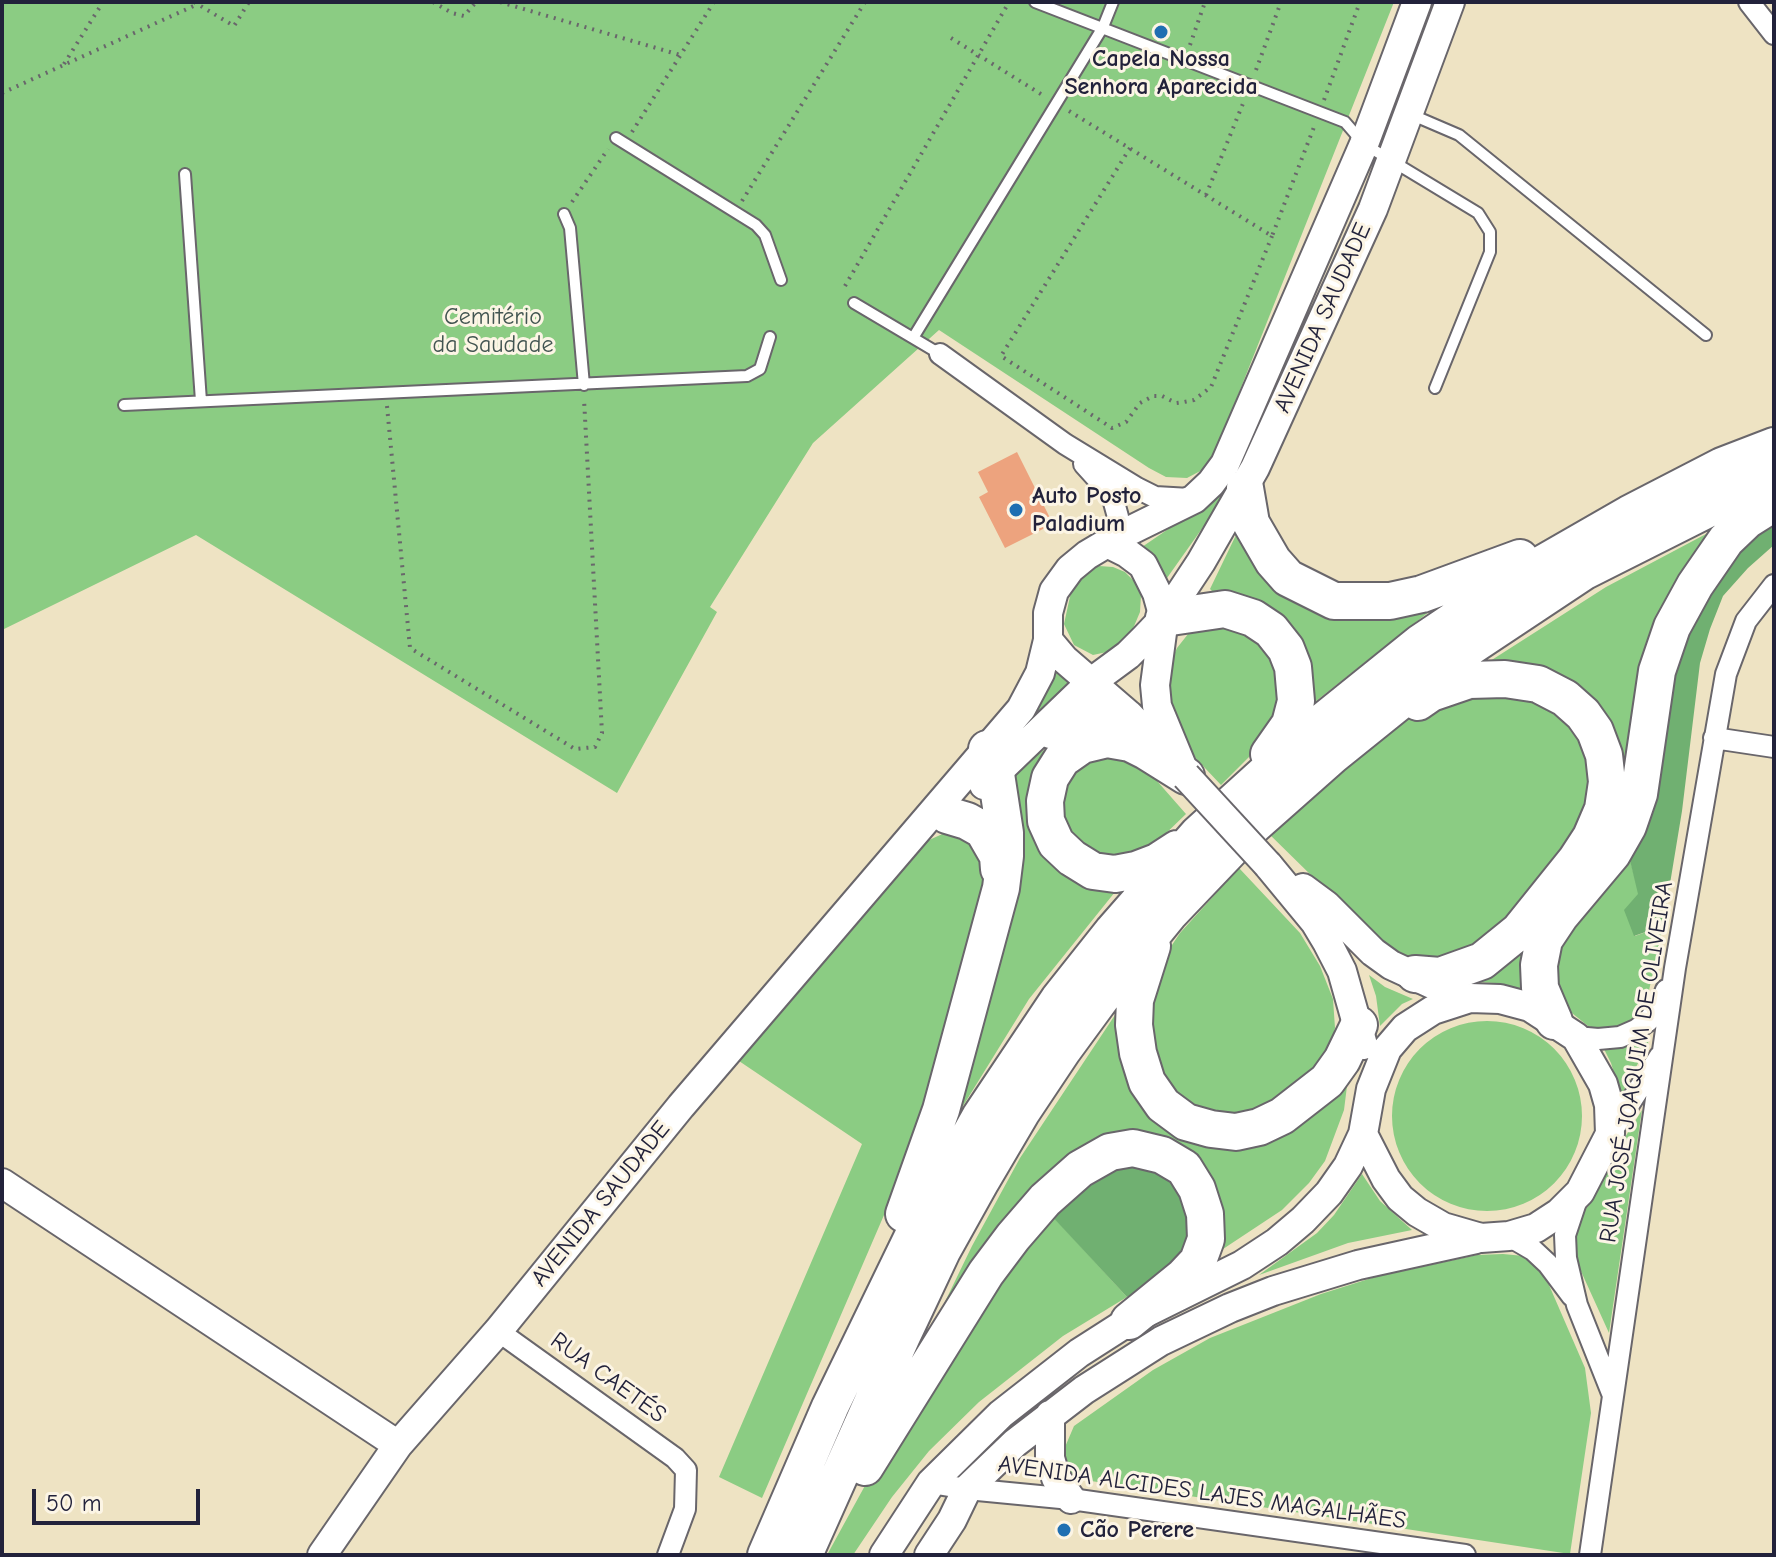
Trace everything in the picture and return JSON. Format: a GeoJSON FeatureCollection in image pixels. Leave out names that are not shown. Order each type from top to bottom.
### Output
{"type":"FeatureCollection","features":[{"type":"Feature","properties":{"kind":"highway"},"geometry":{"type":"LineString","coordinates":[[830,1407],[943,1180],[1017,1058],[1113,931],[1198,834],[1317,726],[1420,643],[1521,576],[1629,514],[1722,466],[1774,446]]}},
{"type":"Feature","properties":{"kind":"highway"},"geometry":{"type":"LineString","coordinates":[[804,1555],[928,1279],[981,1181],[1063,1050],[1169,914],[1254,825],[1332,756],[1455,657],[1583,572],[1722,502],[1774,481]]}},
{"type":"Feature","properties":{"kind":"highway"},"geometry":{"type":"LineString","coordinates":[[1245,488],[1251,523],[1262,546],[1288,578],[1334,601],[1356,603],[1390,601],[1436,589],[1629,514]]}},
{"type":"Feature","properties":{"kind":"highway"},"geometry":{"type":"LineString","coordinates":[[1565,1029],[1540,988],[1539,965],[1544,940],[1612,854],[1628,826],[1639,794],[1657,671],[1672,627],[1695,585],[1726,540],[1747,520],[1774,503]]}},
{"type":"Feature","properties":{"kind":"highway"},"geometry":{"type":"LineString","coordinates":[[1164,618],[1225,609],[1253,618],[1271,630],[1286,649],[1296,682],[1296,701],[1290,724],[1243,792]]}},
{"type":"Feature","properties":{"kind":"highway"},"geometry":{"type":"LineString","coordinates":[[1332,756],[1431,693],[1469,680],[1505,679],[1538,684],[1565,698],[1583,714],[1595,731],[1604,755],[1607,782],[1603,809],[1591,837],[1576,860],[1503,946],[1482,961],[1440,976],[1415,974]]}},
{"type":"Feature","properties":{"kind":"highway"},"geometry":{"type":"LineString","coordinates":[[1186,776],[1130,743],[1107,739],[1082,745],[1062,759],[1050,778],[1045,801],[1046,821],[1056,843],[1072,858],[1093,871],[1115,874],[1157,862],[1198,834]]}},
{"type":"Feature","properties":{"kind":"highway"},"geometry":{"type":"LineString","coordinates":[[766,1555],[830,1407],[941,1110],[1001,888],[1005,833],[991,761]]}},
{"type":"Feature","properties":{"kind":"highway"},"geometry":{"type":"LineString","coordinates":[[947,815],[983,830],[998,856],[1001,888]]}},
{"type":"Feature","properties":{"kind":"highway"},"geometry":{"type":"LineString","coordinates":[[1169,914],[1145,968],[1135,1000],[1134,1025],[1147,1082],[1163,1105],[1186,1122],[1236,1132],[1259,1127],[1282,1116],[1327,1081],[1342,1060],[1359,1025]]}},
{"type":"Feature","properties":{"kind":"highway"},"geometry":{"type":"LineString","coordinates":[[815,1555],[881,1439],[986,1273],[1013,1237],[1045,1200],[1080,1169],[1110,1152],[1133,1148],[1162,1155],[1184,1168],[1197,1189],[1205,1214],[1206,1239],[1198,1261],[1183,1277],[1129,1321]]}},
{"type":"Feature","properties":{"kind":"main road","name":"AVENIDA SAUDADE"},"geometry":{"type":"LineString","coordinates":[[1113,540],[1194,499],[1225,464],[1364,144],[1417,2]]}},
{"type":"Feature","properties":{"kind":"main road","name":"AVENIDA SAUDADE"},"geometry":{"type":"LineString","coordinates":[[1164,618],[1245,488],[1373,209],[1450,2]]}},
{"type":"Feature","properties":{"kind":"main road"},"geometry":{"type":"LineString","coordinates":[[892,863],[947,815],[991,761],[1032,693],[1048,640],[1048,613],[1054,591],[1070,569],[1113,540],[1143,565],[1152,581],[1164,618],[1155,685],[1157,706],[1186,776]]}},
{"type":"Feature","properties":{"kind":"main road"},"geometry":{"type":"LineString","coordinates":[[1024,748],[1090,683],[1128,655],[1164,618]]}},
{"type":"Feature","properties":{"kind":"main road"},"geometry":{"type":"LineString","coordinates":[[1048,640],[1090,683],[1129,715],[1268,865],[1315,922],[1342,971],[1359,1025],[1371,1089]]}},
{"type":"Feature","properties":{"kind":"main road"},"geometry":{"type":"LineString","coordinates":[[892,863],[991,761],[1096,713],[1129,715]]}},
{"type":"Feature","properties":{"kind":"main road","name":"AVENIDA SAUDADE"},"geometry":{"type":"LineString","coordinates":[[322,1555],[398,1445],[498,1331],[681,1106],[892,863]]}},
{"type":"Feature","properties":{"kind":"main road"},"geometry":{"type":"LineString","coordinates":[[929,1555],[952,1520],[967,1489],[1015,1443],[1084,1390],[1161,1341],[1273,1291],[1358,1265],[1536,1228],[1559,1213],[1580,1192],[1610,1134],[1609,1105],[1603,1084],[1565,1029],[1530,1007],[1445,991],[1391,965],[1373,952],[1326,905],[1268,865]]}},
{"type":"Feature","properties":{"kind":"main road"},"geometry":{"type":"LineString","coordinates":[[884,1555],[931,1483],[961,1450],[1043,1379],[1129,1321],[1242,1265],[1303,1220],[1329,1193],[1348,1166],[1363,1134],[1371,1089],[1387,1049],[1405,1028],[1433,1010],[1470,998]]}},
{"type":"Feature","properties":{"kind":"main road"},"geometry":{"type":"LineString","coordinates":[[1363,1134],[1380,1170],[1400,1198],[1443,1227],[1481,1238]]}},
{"type":"Feature","properties":{"kind":"main road"},"geometry":{"type":"LineString","coordinates":[[2,1183],[398,1445]]}},
{"type":"Feature","properties":{"kind":"main road"},"geometry":{"type":"LineString","coordinates":[[1050,1415],[1050,1458],[1056,1478],[1071,1499]]}},
{"type":"Feature","properties":{"kind":"street"},"geometry":{"type":"LineString","coordinates":[[1749,2],[1774,34]]}},
{"type":"Feature","properties":{"kind":"street"},"geometry":{"type":"LineString","coordinates":[[940,354],[1065,444],[1155,497],[1194,499]]}},
{"type":"Feature","properties":{"kind":"street"},"geometry":{"type":"LineString","coordinates":[[1065,444],[1112,495],[1118,517],[1113,540]]}},
{"type":"Feature","properties":{"kind":"street","name":"RUA JOSÉ JOAQUIM DE OLIVEIRA"},"geometry":{"type":"LineString","coordinates":[[1590,1555],[1675,968],[1726,674],[1746,621],[1772,586]]}},
{"type":"Feature","properties":{"kind":"street"},"geometry":{"type":"LineString","coordinates":[[1714,738],[1774,747]]}},
{"type":"Feature","properties":{"kind":"street"},"geometry":{"type":"LineString","coordinates":[[1565,1029],[1598,1039],[1620,1037],[1636,1030],[1660,1006],[1675,968]]}},
{"type":"Feature","properties":{"kind":"street"},"geometry":{"type":"LineString","coordinates":[[1610,1134],[1665,1048]]}},
{"type":"Feature","properties":{"kind":"street"},"geometry":{"type":"LineString","coordinates":[[1580,1192],[1565,1235],[1566,1258],[1577,1305],[1613,1396]]}},
{"type":"Feature","properties":{"kind":"street"},"geometry":{"type":"LineString","coordinates":[[1509,1236],[1533,1250],[1548,1264],[1577,1305]]}},
{"type":"Feature","properties":{"kind":"street","name":"RUA CAETÉS"},"geometry":{"type":"LineString","coordinates":[[498,1331],[675,1458],[686,1470],[685,1509],[668,1555]]}},
{"type":"Feature","properties":{"kind":"street","name":"AVENIDA ALCIDES LAJES MAGALHÃES"},"geometry":{"type":"LineString","coordinates":[[931,1483],[1071,1499],[1465,1555]]}},
{"type":"Feature","properties":{"kind":"lane"},"geometry":{"type":"LineString","coordinates":[[1035,2],[1345,122],[1364,144],[1478,213],[1486,223],[1492,243],[1435,388]]}},
{"type":"Feature","properties":{"kind":"lane"},"geometry":{"type":"LineString","coordinates":[[913,338],[1103,27],[1113,2]]}},
{"type":"Feature","properties":{"kind":"lane"},"geometry":{"type":"LineString","coordinates":[[1408,113],[1459,135],[1706,335]]}},
{"type":"Feature","properties":{"kind":"lane"},"geometry":{"type":"LineString","coordinates":[[616,138],[765,235],[781,280]]}},
{"type":"Feature","properties":{"kind":"lane"},"geometry":{"type":"LineString","coordinates":[[185,174],[201,401]]}},
{"type":"Feature","properties":{"kind":"lane"},"geometry":{"type":"LineString","coordinates":[[564,214],[570,228],[584,385]]}},
{"type":"Feature","properties":{"kind":"lane"},"geometry":{"type":"LineString","coordinates":[[854,303],[940,354]]}},
{"type":"Feature","properties":{"kind":"lane"},"geometry":{"type":"LineString","coordinates":[[124,405],[747,376],[760,369],[770,337]]}},
{"type":"Feature","properties":{"kind":"path"},"geometry":{"type":"LineString","coordinates":[[64,65],[103,2]]}},
{"type":"Feature","properties":{"kind":"path"},"geometry":{"type":"LineString","coordinates":[[2,93],[196,3],[234,26],[249,2]]}},
{"type":"Feature","properties":{"kind":"path"},"geometry":{"type":"LineString","coordinates":[[433,2],[464,16],[476,2]]}},
{"type":"Feature","properties":{"kind":"path"},"geometry":{"type":"LineString","coordinates":[[500,2],[680,55]]}},
{"type":"Feature","properties":{"kind":"path"},"geometry":{"type":"LineString","coordinates":[[564,214],[616,138],[631,135],[714,2]]}},
{"type":"Feature","properties":{"kind":"path"},"geometry":{"type":"LineString","coordinates":[[734,213],[865,2]]}},
{"type":"Feature","properties":{"kind":"path"},"geometry":{"type":"LineString","coordinates":[[845,286],[1009,2]]}},
{"type":"Feature","properties":{"kind":"path"},"geometry":{"type":"LineString","coordinates":[[1185,59],[1205,2]]}},
{"type":"Feature","properties":{"kind":"path"},"geometry":{"type":"LineString","coordinates":[[1206,195],[1281,2]]}},
{"type":"Feature","properties":{"kind":"path"},"geometry":{"type":"LineString","coordinates":[[1130,148],[1001,356],[1112,428],[1126,422],[1140,403],[1153,396],[1162,396],[1176,403],[1184,402],[1194,400],[1211,387],[1360,2]]}},
{"type":"Feature","properties":{"kind":"path"},"geometry":{"type":"LineString","coordinates":[[951,38],[1272,236]]}},
{"type":"Feature","properties":{"kind":"path"},"geometry":{"type":"LineString","coordinates":[[386,393],[410,648],[575,749],[595,747],[602,733],[584,385]]}},
{"type":"Feature","properties":{"kind":"green space","name":"Cemitério da Saudade"},"geometry":{"type":"Polygon","coordinates":[[[2,2],[1394,2],[1215,453],[1206,468],[1187,478],[1166,477],[939,330],[813,443],[710,607],[717,612],[617,793],[196,535],[2,630],[2,2]]]}},
{"type":"Feature","properties":{"kind":"green space"},"geometry":{"type":"Polygon","coordinates":[[[1241,448],[1246,450],[1225,496],[1167,578],[1153,553],[1142,547],[1183,519],[1241,448]]]}},
{"type":"Feature","properties":{"kind":"green space"},"geometry":{"type":"Polygon","coordinates":[[[1774,516],[1774,545],[1723,596],[1710,629],[1700,663],[1682,811],[1663,926],[1634,936],[1624,910],[1638,894],[1627,848],[1669,668],[1717,569],[1774,516]]]}},
{"type":"Feature","properties":{"kind":"green space"},"geometry":{"type":"Polygon","coordinates":[[[1723,525],[1624,797],[1612,746],[1487,663],[1606,587],[1723,525]]]}},
{"type":"Feature","properties":{"kind":"green space"},"geometry":{"type":"Polygon","coordinates":[[[1236,535],[1265,577],[1449,596],[1306,709],[1309,688],[1210,589],[1236,535]]]}},
{"type":"Feature","properties":{"kind":"green space"},"geometry":{"type":"Polygon","coordinates":[[[1099,566],[1125,572],[1135,582],[1141,595],[1140,612],[1132,631],[1119,646],[1093,655],[1074,645],[1064,624],[1071,592],[1078,579],[1087,570],[1099,566]]]}},
{"type":"Feature","properties":{"kind":"green space"},"geometry":{"type":"Polygon","coordinates":[[[1208,623],[1242,628],[1273,654],[1286,690],[1264,742],[1221,785],[1188,750],[1167,708],[1168,667],[1177,648],[1192,629],[1208,623]]]}},
{"type":"Feature","properties":{"kind":"green space"},"geometry":{"type":"Polygon","coordinates":[[[1052,667],[1074,688],[1006,750],[1043,700],[1052,667]]]}},
{"type":"Feature","properties":{"kind":"green space"},"geometry":{"type":"Polygon","coordinates":[[[1507,687],[1567,714],[1593,767],[1582,827],[1492,938],[1433,960],[1407,958],[1390,951],[1371,934],[1263,828],[1410,716],[1507,687]]]}},
{"type":"Feature","properties":{"kind":"green space"},"geometry":{"type":"Polygon","coordinates":[[[1065,736],[1046,753],[1080,878],[1115,892],[1029,999],[942,1140],[1011,772],[1065,736]]]}},
{"type":"Feature","properties":{"kind":"green space"},"geometry":{"type":"Polygon","coordinates":[[[1120,752],[1150,773],[1186,814],[1159,840],[1140,853],[1124,858],[1096,854],[1073,837],[1064,823],[1060,804],[1064,789],[1081,760],[1120,752]]]}},
{"type":"Feature","properties":{"kind":"green space"},"geometry":{"type":"Polygon","coordinates":[[[949,831],[972,840],[985,868],[967,964],[906,1164],[762,1498],[719,1477],[862,1144],[739,1061],[927,841],[949,831]]]}},
{"type":"Feature","properties":{"kind":"green space"},"geometry":{"type":"Polygon","coordinates":[[[1627,848],[1639,894],[1635,936],[1663,926],[1645,1009],[1636,1020],[1624,1027],[1601,1030],[1588,1026],[1562,1005],[1550,961],[1627,848]]]}},
{"type":"Feature","properties":{"kind":"green space"},"geometry":{"type":"Polygon","coordinates":[[[1239,868],[1300,933],[1320,966],[1333,999],[1335,1028],[1330,1049],[1313,1070],[1273,1101],[1250,1111],[1225,1116],[1182,1106],[1167,1092],[1145,1014],[1168,951],[1180,933],[1239,868]]]}},
{"type":"Feature","properties":{"kind":"green space"},"geometry":{"type":"Polygon","coordinates":[[[1533,927],[1528,991],[1495,983],[1452,981],[1533,927]]]}},
{"type":"Feature","properties":{"kind":"green space"},"geometry":{"type":"Polygon","coordinates":[[[1369,975],[1385,987],[1413,999],[1402,1004],[1380,1026],[1376,996],[1369,975]]]}},
{"type":"Feature","properties":{"kind":"green space"},"geometry":{"type":"Polygon","coordinates":[[[1121,1006],[1119,1033],[1209,1140],[1349,1070],[1344,1110],[1325,1161],[1309,1183],[1282,1210],[1217,1253],[1124,1135],[925,1343],[972,1246],[1020,1158],[1121,1006]]]}},
{"type":"Feature","properties":{"kind":"green space"},"geometry":{"type":"Polygon","coordinates":[[[1487,1021],[1523,1028],[1554,1049],[1575,1080],[1582,1116],[1575,1152],[1554,1183],[1523,1204],[1487,1211],[1451,1204],[1420,1183],[1399,1152],[1392,1116],[1399,1080],[1420,1049],[1451,1028],[1487,1021]]]}},
{"type":"Feature","properties":{"kind":"green space"},"geometry":{"type":"Polygon","coordinates":[[[1649,1034],[1648,1044],[1621,1096],[1603,1047],[1638,1041],[1649,1034]]]}},
{"type":"Feature","properties":{"kind":"green space"},"geometry":{"type":"Polygon","coordinates":[[[1642,1110],[1609,1333],[1575,1258],[1573,1241],[1576,1224],[1642,1110]]]}},
{"type":"Feature","properties":{"kind":"green space"},"geometry":{"type":"Polygon","coordinates":[[[1151,1161],[1183,1185],[1194,1240],[1161,1278],[1127,1297],[1048,1212],[1102,1167],[1151,1161]]]}},
{"type":"Feature","properties":{"kind":"green space"},"geometry":{"type":"Polygon","coordinates":[[[1362,1174],[1380,1201],[1412,1230],[1348,1243],[1259,1275],[1317,1233],[1334,1215],[1362,1174]]]}},
{"type":"Feature","properties":{"kind":"green space"},"geometry":{"type":"Polygon","coordinates":[[[1048,1211],[1127,1297],[1063,1336],[979,1402],[929,1451],[892,1497],[853,1555],[827,1555],[873,1471],[1048,1211]]]}},
{"type":"Feature","properties":{"kind":"green space"},"geometry":{"type":"Polygon","coordinates":[[[1477,1255],[1524,1256],[1537,1267],[1549,1285],[1585,1368],[1591,1413],[1570,1554],[1078,1479],[1069,1473],[1064,1460],[1065,1447],[1074,1426],[1153,1370],[1210,1338],[1321,1294],[1375,1277],[1477,1255]]]}},
{"type":"Feature","properties":{"kind":"building","name":"Auto Posto Paladium"},"geometry":{"type":"Polygon","coordinates":[[[1017,452],[1053,524],[1005,548],[979,497],[988,492],[978,472],[1017,452]]]}},
{"type":"Feature","properties":{"kind":"place","name":"Capela Nossa Senhora Aparecida"},"geometry":{"type":"Point","coordinates":[1161,32]}},
{"type":"Feature","properties":{"kind":"place","name":"Auto Posto Paladium"},"geometry":{"type":"Point","coordinates":[1016,510]}},
{"type":"Feature","properties":{"kind":"place","name":"Cão Perere"},"geometry":{"type":"Point","coordinates":[1064,1530]}}]}
